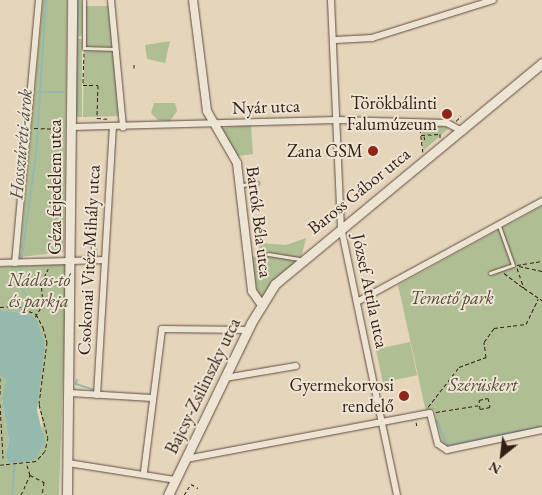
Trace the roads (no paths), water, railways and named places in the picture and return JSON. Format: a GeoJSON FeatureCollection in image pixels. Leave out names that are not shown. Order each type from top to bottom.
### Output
{"type":"FeatureCollection","features":[{"type":"Feature","properties":{"kind":"main road","name":"Géza fejedelem utca"},"geometry":{"type":"LineString","coordinates":[[67,495],[70,393],[69,128],[72,0]]}},
{"type":"Feature","properties":{"kind":"main road","name":"Baross Gábor utca"},"geometry":{"type":"LineString","coordinates":[[269,291],[301,259],[341,227],[456,127],[542,64]]}},
{"type":"Feature","properties":{"kind":"main road","name":"Bajcsy-Zsilinszky utca"},"geometry":{"type":"LineString","coordinates":[[168,495],[248,330],[269,291]]}},
{"type":"Feature","properties":{"kind":"street"},"geometry":{"type":"LineString","coordinates":[[17,263],[39,0]]}},
{"type":"Feature","properties":{"kind":"street"},"geometry":{"type":"LineString","coordinates":[[111,0],[123,127]]}},
{"type":"Feature","properties":{"kind":"street","name":"Bartók Béla utca"},"geometry":{"type":"LineString","coordinates":[[193,0],[206,103],[212,124],[235,157],[242,185],[252,291],[261,304]]}},
{"type":"Feature","properties":{"kind":"street","name":"József Attila utca"},"geometry":{"type":"LineString","coordinates":[[332,0],[341,227],[397,495]]}},
{"type":"Feature","properties":{"kind":"street"},"geometry":{"type":"LineString","coordinates":[[335,40],[372,38],[493,0]]}},
{"type":"Feature","properties":{"kind":"street","name":"Nyár utca"},"geometry":{"type":"LineString","coordinates":[[69,128],[337,120],[419,123],[456,127]]}},
{"type":"Feature","properties":{"kind":"street","name":"Csokonai Vitéz Mihály utca"},"geometry":{"type":"LineString","coordinates":[[97,395],[102,260],[111,127]]}},
{"type":"Feature","properties":{"kind":"street"},"geometry":{"type":"LineString","coordinates":[[357,302],[542,202]]}},
{"type":"Feature","properties":{"kind":"street"},"geometry":{"type":"LineString","coordinates":[[0,263],[102,260]]}},
{"type":"Feature","properties":{"kind":"street"},"geometry":{"type":"LineString","coordinates":[[144,472],[162,329],[248,330]]}},
{"type":"Feature","properties":{"kind":"street"},"geometry":{"type":"LineString","coordinates":[[225,378],[296,366]]}},
{"type":"Feature","properties":{"kind":"street"},"geometry":{"type":"LineString","coordinates":[[70,393],[152,398]]}},
{"type":"Feature","properties":{"kind":"street"},"geometry":{"type":"LineString","coordinates":[[186,459],[429,413],[438,444],[447,450],[542,430]]}},
{"type":"Feature","properties":{"kind":"street"},"geometry":{"type":"LineString","coordinates":[[68,463],[144,472],[175,480]]}},
{"type":"Feature","properties":{"kind":"lane"},"geometry":{"type":"LineString","coordinates":[[84,0],[84,48],[116,49]]}},
{"type":"Feature","properties":{"kind":"lane"},"geometry":{"type":"LineString","coordinates":[[242,185],[257,183]]}},
{"type":"Feature","properties":{"kind":"lane"},"geometry":{"type":"LineString","coordinates":[[490,273],[503,270],[513,263],[498,225]]}},
{"type":"Feature","properties":{"kind":"lane"},"geometry":{"type":"LineString","coordinates":[[91,228],[94,256]]}},
{"type":"Feature","properties":{"kind":"lane","name":"Bartók Béla utca"},"geometry":{"type":"LineString","coordinates":[[268,254],[301,259]]}},
{"type":"Feature","properties":{"kind":"water"},"geometry":{"type":"Polygon","coordinates":[[[0,310],[30,314],[37,320],[45,343],[37,411],[45,442],[36,459],[25,462],[10,463],[5,457],[9,442],[2,398],[6,380],[0,375],[0,310]]]}},
{"type":"Feature","properties":{"kind":"waterway","name":"Hosszúréti-árok"},"geometry":{"type":"LineString","coordinates":[[20,311],[27,296],[18,284],[36,154],[46,0]]}},
{"type":"Feature","properties":{"kind":"waterway"},"geometry":{"type":"LineString","coordinates":[[77,113],[78,0]]}},
{"type":"Feature","properties":{"kind":"waterway"},"geometry":{"type":"LineString","coordinates":[[38,92],[63,92]]}},
{"type":"Feature","properties":{"kind":"waterway"},"geometry":{"type":"LineString","coordinates":[[77,380],[76,384],[94,390]]}},
{"type":"Feature","properties":{"kind":"waterway"},"geometry":{"type":"LineString","coordinates":[[437,421],[447,445],[539,427]]}},
{"type":"Feature","properties":{"kind":"waterway","name":"Hosszúréti-árok"},"geometry":{"type":"LineString","coordinates":[[12,495],[15,460]]}},
{"type":"Feature","properties":{"kind":"place","name":"Törökbálinti Falumúzeum"},"geometry":{"type":"Point","coordinates":[447,114]}},
{"type":"Feature","properties":{"kind":"place","name":"Zana GSM"},"geometry":{"type":"Point","coordinates":[373,151]}},
{"type":"Feature","properties":{"kind":"place","name":"Gyermekorvosi rendelő"},"geometry":{"type":"Point","coordinates":[404,396]}},
{"type":"Feature","properties":{"kind":"park label","name":"Nádas-tó és parkja"},"geometry":{"type":"Point","coordinates":[39,291]}},
{"type":"Feature","properties":{"kind":"park label","name":"Temető park"},"geometry":{"type":"Point","coordinates":[452,298]}},
{"type":"Feature","properties":{"kind":"park label","name":"Szérüskert"},"geometry":{"type":"Point","coordinates":[483,385]}}]}
